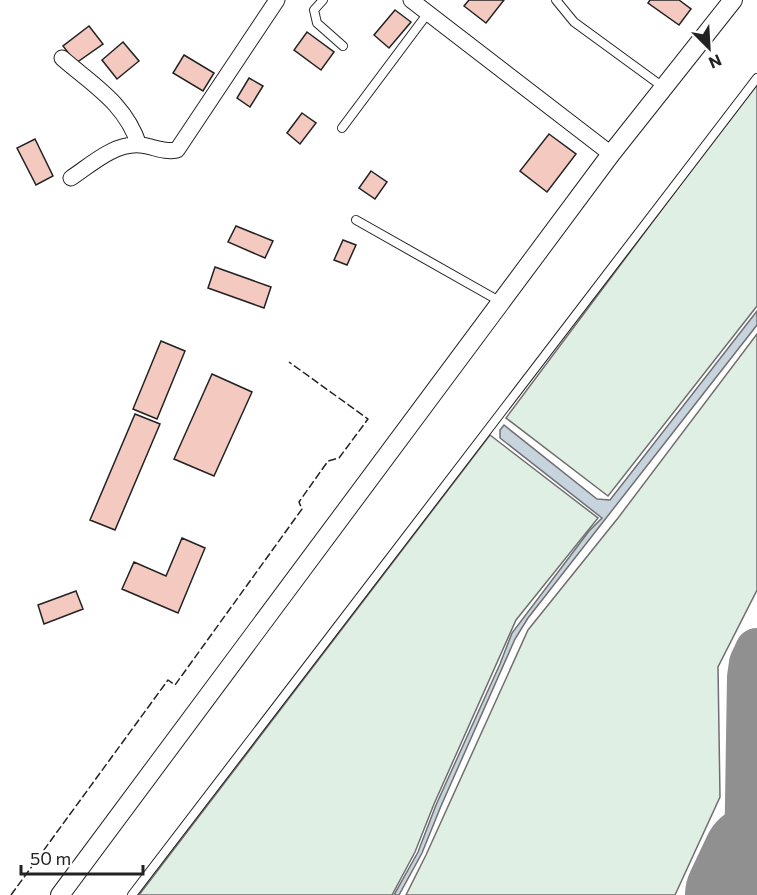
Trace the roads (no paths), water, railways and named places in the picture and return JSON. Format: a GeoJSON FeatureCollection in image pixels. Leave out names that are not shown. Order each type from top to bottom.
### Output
{"type":"FeatureCollection","features":[{"type":"Feature","properties":{"kind":"street"},"geometry":{"type":"LineString","coordinates":[[71,178],[116,149],[128,145],[139,145],[170,152],[177,150],[277,0]]}},
{"type":"Feature","properties":{"kind":"street"},"geometry":{"type":"LineString","coordinates":[[411,0],[611,154]]}},
{"type":"Feature","properties":{"kind":"street"},"geometry":{"type":"LineString","coordinates":[[60,895],[611,154],[733,0]]}},
{"type":"Feature","properties":{"kind":"street"},"geometry":{"type":"LineString","coordinates":[[62,58],[120,108],[134,130],[139,145]]}},
{"type":"Feature","properties":{"kind":"lane"},"geometry":{"type":"LineString","coordinates":[[323,0],[314,10],[317,23],[343,46]]}},
{"type":"Feature","properties":{"kind":"lane"},"geometry":{"type":"LineString","coordinates":[[556,0],[574,22],[664,87]]}},
{"type":"Feature","properties":{"kind":"lane"},"geometry":{"type":"LineString","coordinates":[[342,128],[428,13]]}},
{"type":"Feature","properties":{"kind":"lane"},"geometry":{"type":"LineString","coordinates":[[132,895],[757,78]]}},
{"type":"Feature","properties":{"kind":"lane"},"geometry":{"type":"LineString","coordinates":[[356,220],[502,303]]}}]}
